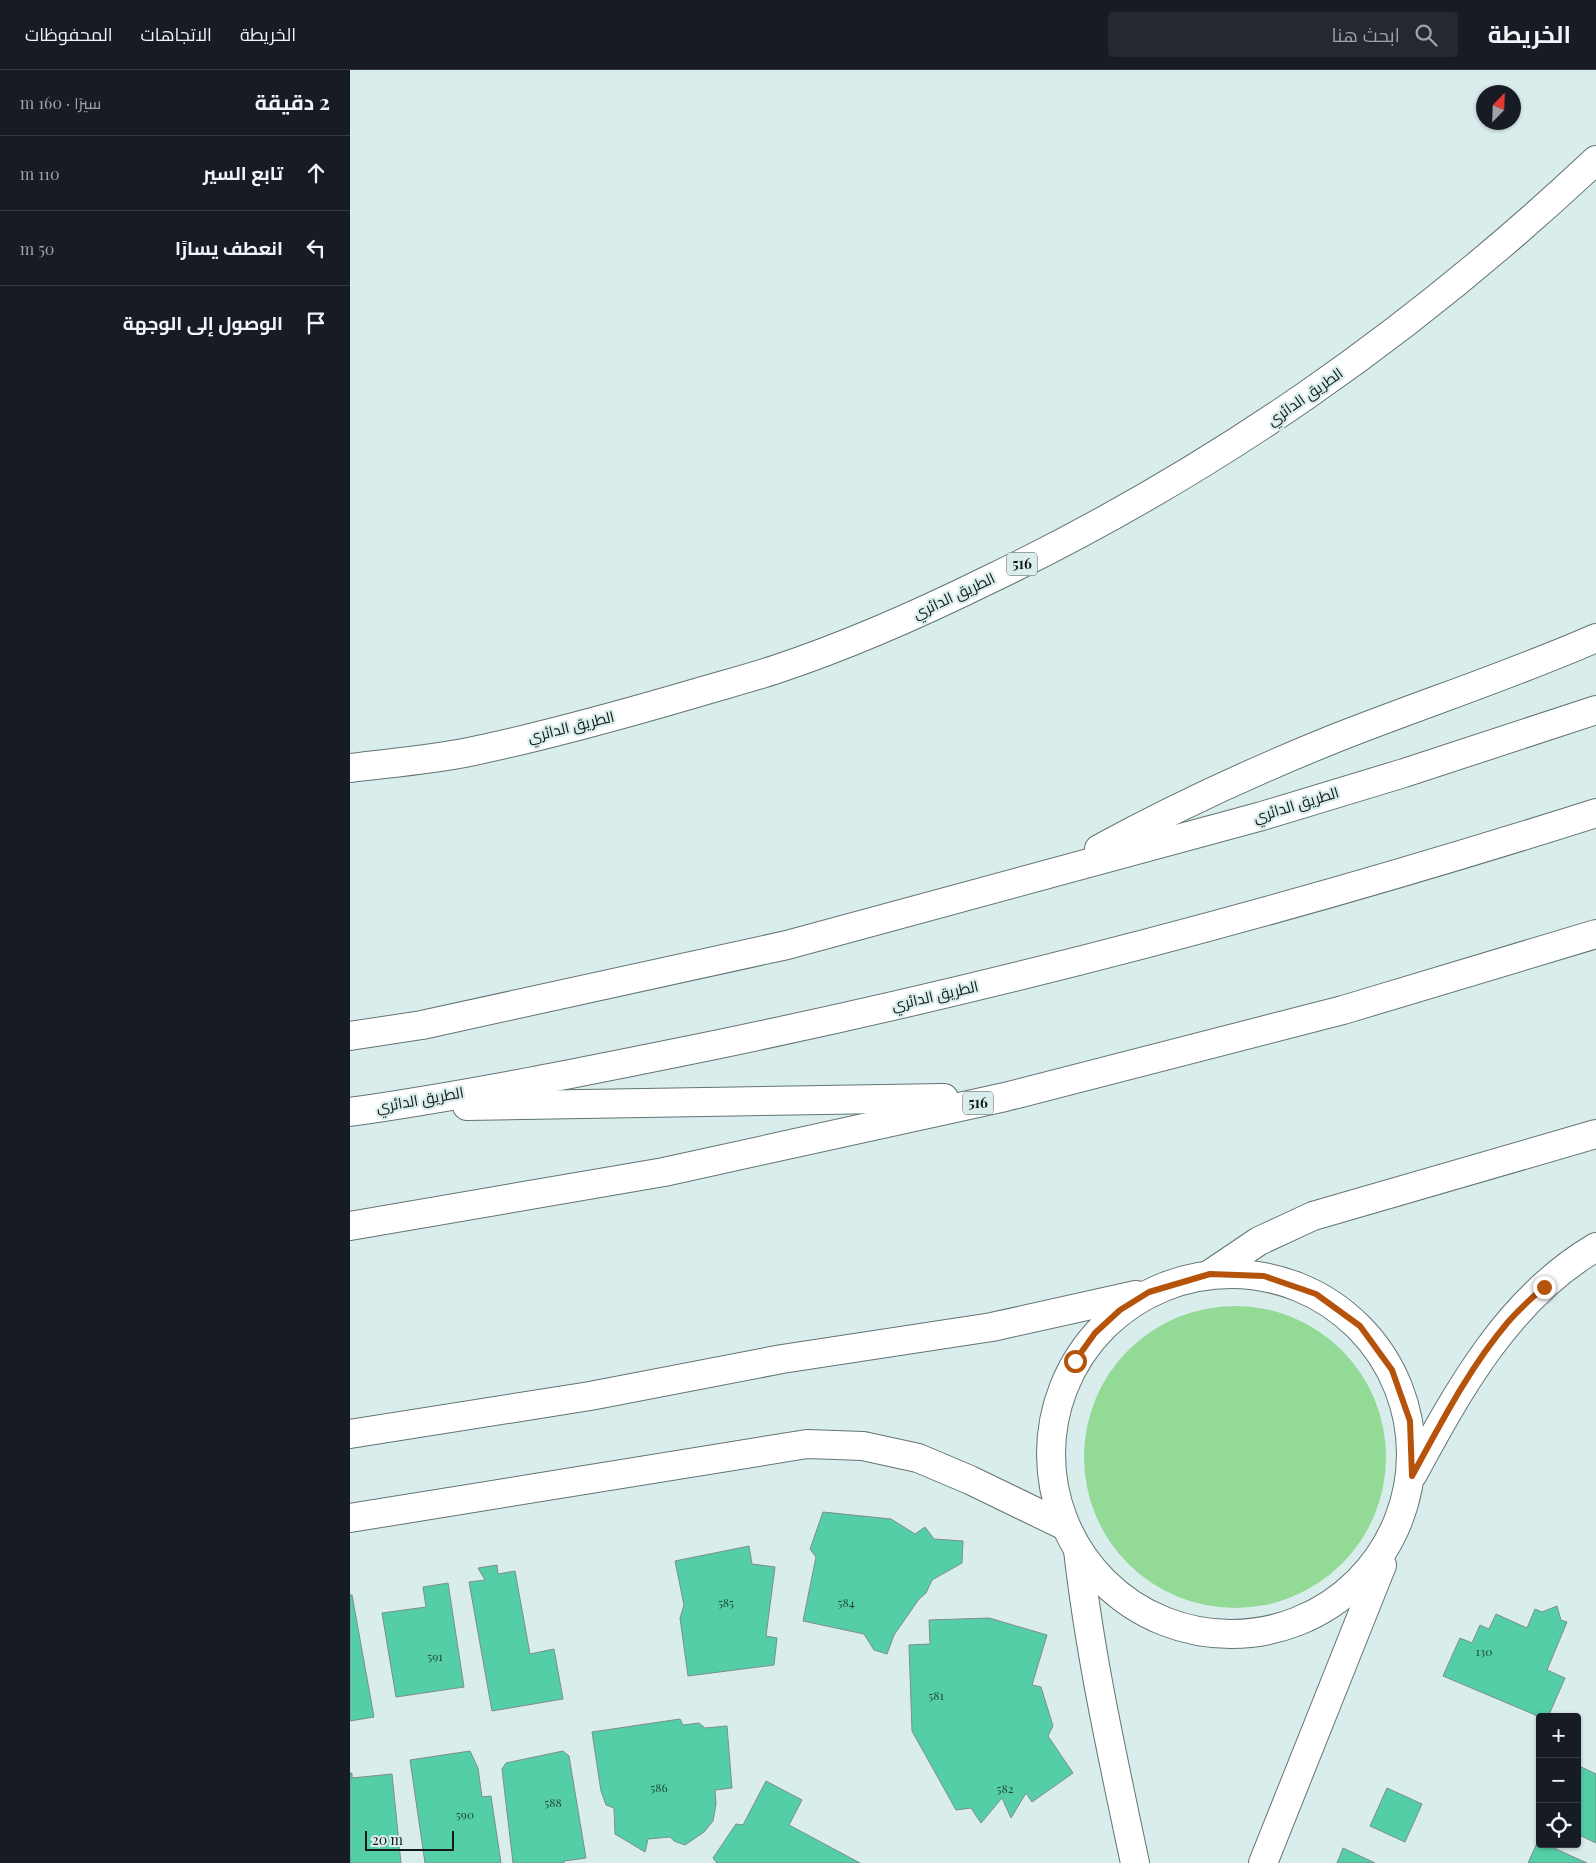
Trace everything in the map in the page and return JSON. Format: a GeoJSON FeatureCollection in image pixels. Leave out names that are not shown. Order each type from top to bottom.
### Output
{"type":"FeatureCollection","features":[{"type":"Feature","properties":{"kind":"main road","name":"الطريق الدائري"},"geometry":{"type":"LineString","coordinates":[[350,768],[466,752],[608,719],[778,669],[942,603],[1114,517],[1277,417],[1356,362],[1432,303],[1506,242],[1596,160]]}},
{"type":"Feature","properties":{"kind":"main road"},"geometry":{"type":"LineString","coordinates":[[1059,871],[1185,804],[1262,769],[1596,638]]}},
{"type":"Feature","properties":{"kind":"main road","name":"الطريق الدائري"},"geometry":{"type":"LineString","coordinates":[[350,1036],[422,1024],[787,945],[1281,810],[1404,773],[1596,710]]}},
{"type":"Feature","properties":{"kind":"main road","name":"الطريق الدائري"},"geometry":{"type":"LineString","coordinates":[[350,1112],[524,1082],[781,1031],[1045,970],[1343,890],[1596,813]]}},
{"type":"Feature","properties":{"kind":"main road","name":"516"},"geometry":{"type":"LineString","coordinates":[[350,1226],[664,1172],[1005,1097],[1343,1010],[1596,934]]}},
{"type":"Feature","properties":{"kind":"main road","name":"516"},"geometry":{"type":"LineString","coordinates":[[381,1107],[1005,1097]]}},
{"type":"Feature","properties":{"kind":"main road"},"geometry":{"type":"LineString","coordinates":[[350,1434],[590,1396],[782,1359],[992,1327],[1149,1292],[1210,1274],[1259,1241],[1313,1216],[1596,1134]]}},
{"type":"Feature","properties":{"kind":"main road"},"geometry":{"type":"LineString","coordinates":[[1263,1863],[1339,1677],[1394,1535],[1412,1476],[1450,1406],[1475,1367],[1509,1322],[1544,1287],[1575,1260],[1596,1247]]}},
{"type":"Feature","properties":{"kind":"main road"},"geometry":{"type":"LineString","coordinates":[[1210,1274],[1264,1276],[1316,1294],[1360,1326],[1392,1370],[1410,1421],[1412,1476]]}},
{"type":"Feature","properties":{"kind":"main road"},"geometry":{"type":"LineString","coordinates":[[1149,1292],[1120,1310],[1095,1333],[1075,1361],[1060,1392],[1052,1425],[1050,1460],[1054,1494],[1065,1526],[1078,1550],[1114,1592],[1160,1621],[1213,1634],[1268,1631],[1319,1613],[1362,1580],[1394,1535]]}},
{"type":"Feature","properties":{"kind":"main road"},"geometry":{"type":"LineString","coordinates":[[350,1518],[807,1444],[863,1446],[918,1458],[970,1480],[1065,1526]]}},
{"type":"Feature","properties":{"kind":"main road"},"geometry":{"type":"LineString","coordinates":[[1078,1550],[1085,1613],[1095,1675],[1135,1863]]}},
{"type":"Feature","properties":{"kind":"green space"},"geometry":{"type":"Polygon","coordinates":[[[1235,1306],[1264,1309],[1293,1318],[1319,1332],[1342,1350],[1360,1373],[1374,1399],[1383,1428],[1386,1457],[1383,1486],[1374,1515],[1360,1541],[1342,1564],[1319,1582],[1293,1596],[1264,1605],[1235,1608],[1206,1605],[1177,1596],[1151,1582],[1128,1564],[1110,1541],[1096,1515],[1087,1486],[1084,1457],[1087,1428],[1096,1399],[1110,1373],[1128,1350],[1151,1332],[1177,1318],[1206,1309],[1235,1306]]]}},
{"type":"Feature","properties":{"kind":"building"},"geometry":{"type":"Polygon","coordinates":[[[823,1512],[891,1519],[915,1534],[925,1527],[934,1539],[963,1541],[962,1563],[932,1580],[926,1593],[919,1599],[894,1635],[887,1654],[874,1650],[864,1634],[803,1621],[816,1557],[810,1549],[823,1512]]]}},
{"type":"Feature","properties":{"kind":"building"},"geometry":{"type":"Polygon","coordinates":[[[749,1546],[752,1564],[775,1567],[766,1636],[777,1638],[774,1665],[688,1676],[680,1618],[684,1605],[675,1561],[749,1546]]]}},
{"type":"Feature","properties":{"kind":"building"},"geometry":{"type":"Polygon","coordinates":[[[497,1565],[498,1574],[515,1571],[530,1654],[554,1649],[563,1699],[492,1711],[469,1582],[485,1580],[478,1568],[497,1565]]]}},
{"type":"Feature","properties":{"kind":"building"},"geometry":{"type":"Polygon","coordinates":[[[448,1583],[464,1687],[396,1697],[382,1613],[426,1607],[423,1587],[448,1583]]]}},
{"type":"Feature","properties":{"kind":"building"},"geometry":{"type":"Polygon","coordinates":[[[350,1595],[352,1595],[374,1717],[350,1721],[350,1595]]]}},
{"type":"Feature","properties":{"kind":"building"},"geometry":{"type":"Polygon","coordinates":[[[1557,1606],[1561,1620],[1567,1622],[1547,1670],[1565,1678],[1550,1713],[1536,1713],[1536,1715],[1443,1676],[1460,1638],[1472,1643],[1480,1625],[1489,1629],[1496,1614],[1527,1628],[1535,1609],[1542,1612],[1557,1606]]]}},
{"type":"Feature","properties":{"kind":"building"},"geometry":{"type":"Polygon","coordinates":[[[989,1618],[1047,1635],[1032,1685],[1041,1687],[1053,1726],[1048,1736],[1073,1773],[1032,1802],[1026,1793],[1011,1818],[1002,1798],[981,1823],[971,1808],[956,1810],[912,1731],[909,1645],[930,1644],[929,1620],[989,1618]]]}},
{"type":"Feature","properties":{"kind":"building"},"geometry":{"type":"Polygon","coordinates":[[[680,1719],[683,1725],[699,1723],[705,1728],[727,1726],[732,1788],[715,1790],[716,1804],[713,1821],[704,1832],[685,1845],[674,1841],[670,1837],[648,1839],[645,1852],[615,1834],[614,1808],[606,1805],[601,1791],[592,1732],[680,1719]]]}},
{"type":"Feature","properties":{"kind":"building"},"geometry":{"type":"Polygon","coordinates":[[[470,1751],[478,1768],[482,1797],[491,1796],[501,1863],[425,1863],[410,1760],[470,1751]]]}},
{"type":"Feature","properties":{"kind":"building"},"geometry":{"type":"Polygon","coordinates":[[[563,1751],[569,1756],[586,1858],[564,1861],[564,1863],[513,1863],[502,1769],[506,1763],[563,1751]]]}},
{"type":"Feature","properties":{"kind":"building"},"geometry":{"type":"Polygon","coordinates":[[[1581,1767],[1596,1774],[1596,1843],[1581,1836],[1581,1767]]]}},
{"type":"Feature","properties":{"kind":"building"},"geometry":{"type":"Polygon","coordinates":[[[350,1773],[352,1773],[352,1778],[392,1774],[401,1863],[350,1863],[350,1773]]]}},
{"type":"Feature","properties":{"kind":"building"},"geometry":{"type":"Polygon","coordinates":[[[766,1781],[802,1800],[789,1825],[860,1863],[717,1863],[713,1858],[736,1824],[743,1825],[766,1781]]]}},
{"type":"Feature","properties":{"kind":"building"},"geometry":{"type":"Polygon","coordinates":[[[1387,1788],[1422,1804],[1405,1842],[1370,1826],[1387,1788]]]}},
{"type":"Feature","properties":{"kind":"building"},"geometry":{"type":"Polygon","coordinates":[[[1536,1845],[1536,1848],[1554,1848],[1587,1863],[1528,1863],[1536,1845]]]}},
{"type":"Feature","properties":{"kind":"building"},"geometry":{"type":"Polygon","coordinates":[[[1343,1848],[1375,1863],[1337,1863],[1343,1848]]]}},
{"type":"Feature","properties":{"kind":"route"},"geometry":{"type":"LineString","coordinates":[[1075,1361],[1095,1333],[1120,1310],[1149,1292],[1210,1274],[1264,1276],[1316,1294],[1360,1326],[1392,1370],[1410,1421],[1412,1476],[1450,1406],[1475,1367],[1509,1322],[1544,1287]]}}]}
